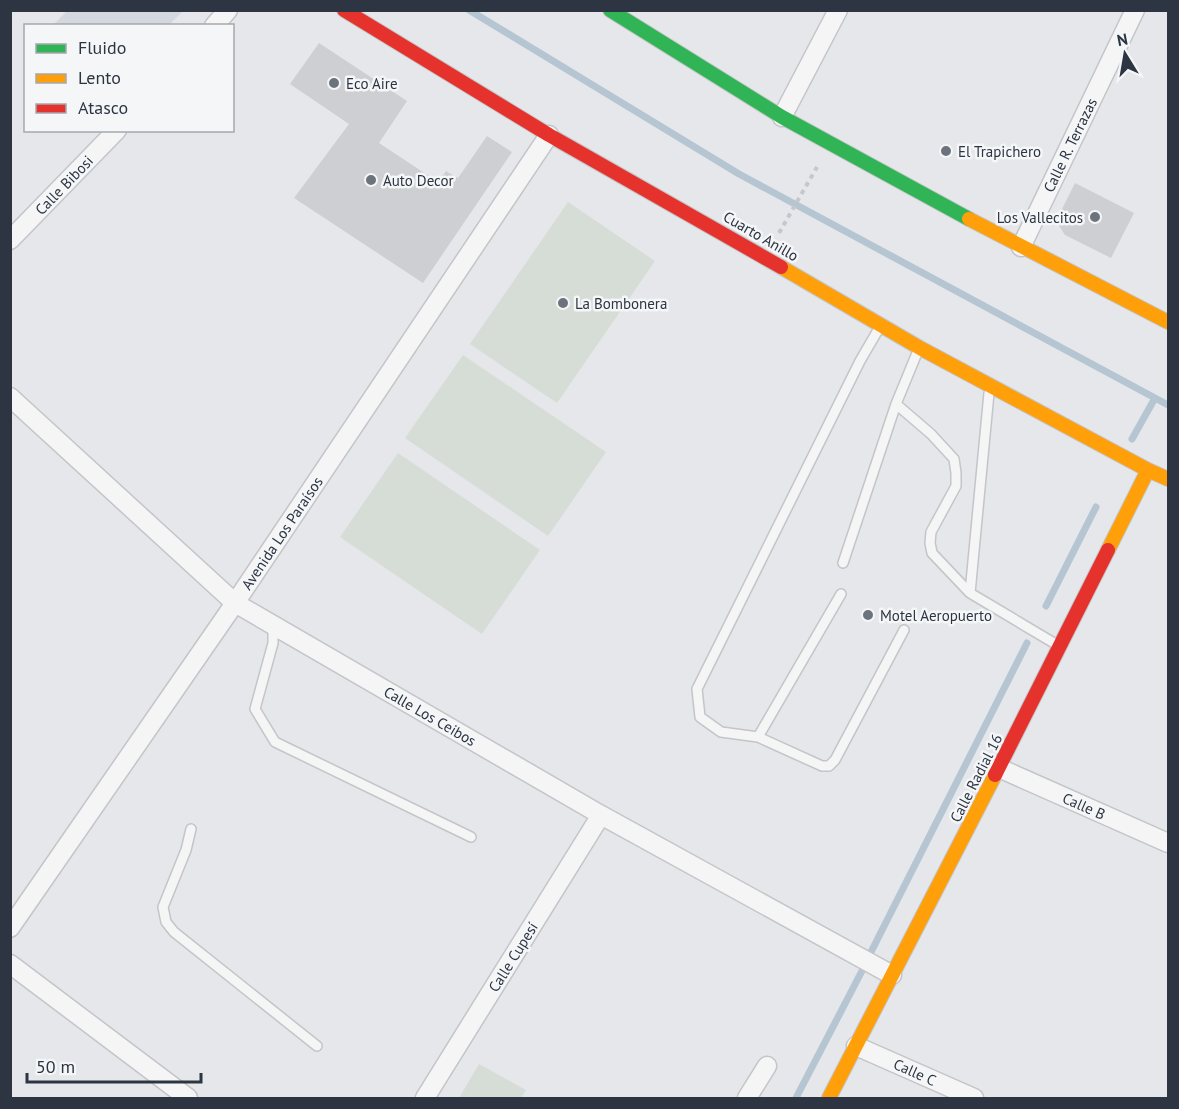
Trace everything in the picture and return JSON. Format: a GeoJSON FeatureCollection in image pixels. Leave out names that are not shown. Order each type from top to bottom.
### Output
{"type":"FeatureCollection","features":[{"type":"Feature","properties":{"kind":"main road","name":"Cuarto Anillo"},"geometry":{"type":"LineString","coordinates":[[344,10],[549,135],[920,348],[1168,479]]}},
{"type":"Feature","properties":{"kind":"main road"},"geometry":{"type":"LineString","coordinates":[[610,10],[782,117],[830,144],[1021,247],[1168,322]]}},
{"type":"Feature","properties":{"kind":"main road","name":"Calle Radial 16"},"geometry":{"type":"LineString","coordinates":[[829,1098],[1061,647],[1148,470]]}},
{"type":"Feature","properties":{"kind":"street"},"geometry":{"type":"LineString","coordinates":[[216,24],[228,10]]}},
{"type":"Feature","properties":{"kind":"street"},"geometry":{"type":"LineString","coordinates":[[782,117],[838,10]]}},
{"type":"Feature","properties":{"kind":"street","name":"Calle R. Terrazas"},"geometry":{"type":"LineString","coordinates":[[1021,247],[1135,10]]}},
{"type":"Feature","properties":{"kind":"street","name":"Calle Bibosi"},"geometry":{"type":"LineString","coordinates":[[10,240],[115,132]]}},
{"type":"Feature","properties":{"kind":"street","name":"Avenida Los Paraísos"},"geometry":{"type":"LineString","coordinates":[[10,928],[235,603],[549,135]]}},
{"type":"Feature","properties":{"kind":"street","name":"Calle Los Ceibos"},"geometry":{"type":"LineString","coordinates":[[10,397],[235,603],[601,815],[892,975]]}},
{"type":"Feature","properties":{"kind":"street","name":"Calle B"},"geometry":{"type":"LineString","coordinates":[[999,768],[1168,843]]}},
{"type":"Feature","properties":{"kind":"street","name":"Calle Cupesí"},"geometry":{"type":"LineString","coordinates":[[425,1098],[601,815]]}},
{"type":"Feature","properties":{"kind":"street"},"geometry":{"type":"LineString","coordinates":[[10,964],[188,1098]]}},
{"type":"Feature","properties":{"kind":"street","name":"Calle C"},"geometry":{"type":"LineString","coordinates":[[856,1046],[974,1098]]}},
{"type":"Feature","properties":{"kind":"street"},"geometry":{"type":"LineString","coordinates":[[747,1098],[767,1066]]}},
{"type":"Feature","properties":{"kind":"lane"},"geometry":{"type":"LineString","coordinates":[[880,325],[697,689],[700,717],[721,732],[758,737],[822,766],[829,765],[835,760],[904,630]]}},
{"type":"Feature","properties":{"kind":"lane"},"geometry":{"type":"LineString","coordinates":[[843,563],[896,404],[920,348]]}},
{"type":"Feature","properties":{"kind":"lane"},"geometry":{"type":"LineString","coordinates":[[970,593],[990,384]]}},
{"type":"Feature","properties":{"kind":"lane"},"geometry":{"type":"LineString","coordinates":[[896,404],[931,434],[954,459],[956,486],[931,532],[932,553],[970,593],[1061,647]]}},
{"type":"Feature","properties":{"kind":"lane"},"geometry":{"type":"LineString","coordinates":[[758,737],[841,594]]}},
{"type":"Feature","properties":{"kind":"lane"},"geometry":{"type":"LineString","coordinates":[[273,626],[273,643],[255,709],[275,742],[471,837]]}},
{"type":"Feature","properties":{"kind":"lane"},"geometry":{"type":"LineString","coordinates":[[191,829],[186,850],[163,907],[165,922],[174,932],[317,1046]]}},
{"type":"Feature","properties":{"kind":"path"},"geometry":{"type":"LineString","coordinates":[[788,217],[808,183]]}},
{"type":"Feature","properties":{"kind":"shaded area"},"geometry":{"type":"Polygon","coordinates":[[[68,10],[183,10],[170,24],[54,24],[68,10]]]}},
{"type":"Feature","properties":{"kind":"shaded area","name":"La Bombonera"},"geometry":{"type":"Polygon","coordinates":[[[568,202],[655,261],[557,403],[470,344],[568,202]]]}},
{"type":"Feature","properties":{"kind":"shaded area"},"geometry":{"type":"Polygon","coordinates":[[[463,355],[606,452],[548,536],[405,438],[463,355]]]}},
{"type":"Feature","properties":{"kind":"shaded area"},"geometry":{"type":"Polygon","coordinates":[[[398,453],[540,550],[482,634],[340,537],[398,453]]]}},
{"type":"Feature","properties":{"kind":"shaded area"},"geometry":{"type":"Polygon","coordinates":[[[479,1064],[526,1090],[521,1098],[459,1098],[479,1064]]]}},
{"type":"Feature","properties":{"kind":"building","name":"Auto Decor"},"geometry":{"type":"Polygon","coordinates":[[[319,43],[407,101],[379,143],[438,182],[446,171],[458,178],[487,136],[512,152],[423,283],[294,198],[349,124],[290,84],[319,43]]]}},
{"type":"Feature","properties":{"kind":"building","name":"Los Vallecitos"},"geometry":{"type":"Polygon","coordinates":[[[1075,183],[1134,213],[1111,258],[1065,235],[1056,221],[1075,183]]]}},
{"type":"Feature","properties":{"kind":"waterway"},"geometry":{"type":"LineString","coordinates":[[469,10],[739,174],[1168,405]]}},
{"type":"Feature","properties":{"kind":"waterway"},"geometry":{"type":"LineString","coordinates":[[1132,439],[1155,398]]}},
{"type":"Feature","properties":{"kind":"waterway"},"geometry":{"type":"LineString","coordinates":[[1046,606],[1096,507]]}},
{"type":"Feature","properties":{"kind":"waterway"},"geometry":{"type":"LineString","coordinates":[[870,954],[1027,643]]}},
{"type":"Feature","properties":{"kind":"waterway"},"geometry":{"type":"LineString","coordinates":[[796,1098],[864,967]]}},
{"type":"Feature","properties":{"kind":"traffic: fast"},"geometry":{"type":"LineString","coordinates":[[610,10],[782,117],[969,219]]}},
{"type":"Feature","properties":{"kind":"traffic: slow"},"geometry":{"type":"LineString","coordinates":[[969,219],[1168,322]]}},
{"type":"Feature","properties":{"kind":"traffic: slow"},"geometry":{"type":"LineString","coordinates":[[781,267],[920,348],[1168,479]]}},
{"type":"Feature","properties":{"kind":"traffic: slow"},"geometry":{"type":"LineString","coordinates":[[1108,550],[1148,470]]}},
{"type":"Feature","properties":{"kind":"traffic: slow"},"geometry":{"type":"LineString","coordinates":[[829,1098],[995,775]]}},
{"type":"Feature","properties":{"kind":"traffic: jam"},"geometry":{"type":"LineString","coordinates":[[344,10],[549,135],[781,267]]}},
{"type":"Feature","properties":{"kind":"traffic: jam"},"geometry":{"type":"LineString","coordinates":[[995,775],[1108,550]]}},
{"type":"Feature","properties":{"kind":"place","name":"Eco Aire"},"geometry":{"type":"Point","coordinates":[334,83]}},
{"type":"Feature","properties":{"kind":"place","name":"El Trapichero"},"geometry":{"type":"Point","coordinates":[946,151]}},
{"type":"Feature","properties":{"kind":"place","name":"Auto Decor"},"geometry":{"type":"Point","coordinates":[371,180]}},
{"type":"Feature","properties":{"kind":"place","name":"Los Vallecitos"},"geometry":{"type":"Point","coordinates":[1095,217]}},
{"type":"Feature","properties":{"kind":"place","name":"La Bombonera"},"geometry":{"type":"Point","coordinates":[563,303]}},
{"type":"Feature","properties":{"kind":"place","name":"Motel Aeropuerto"},"geometry":{"type":"Point","coordinates":[868,615]}}]}
